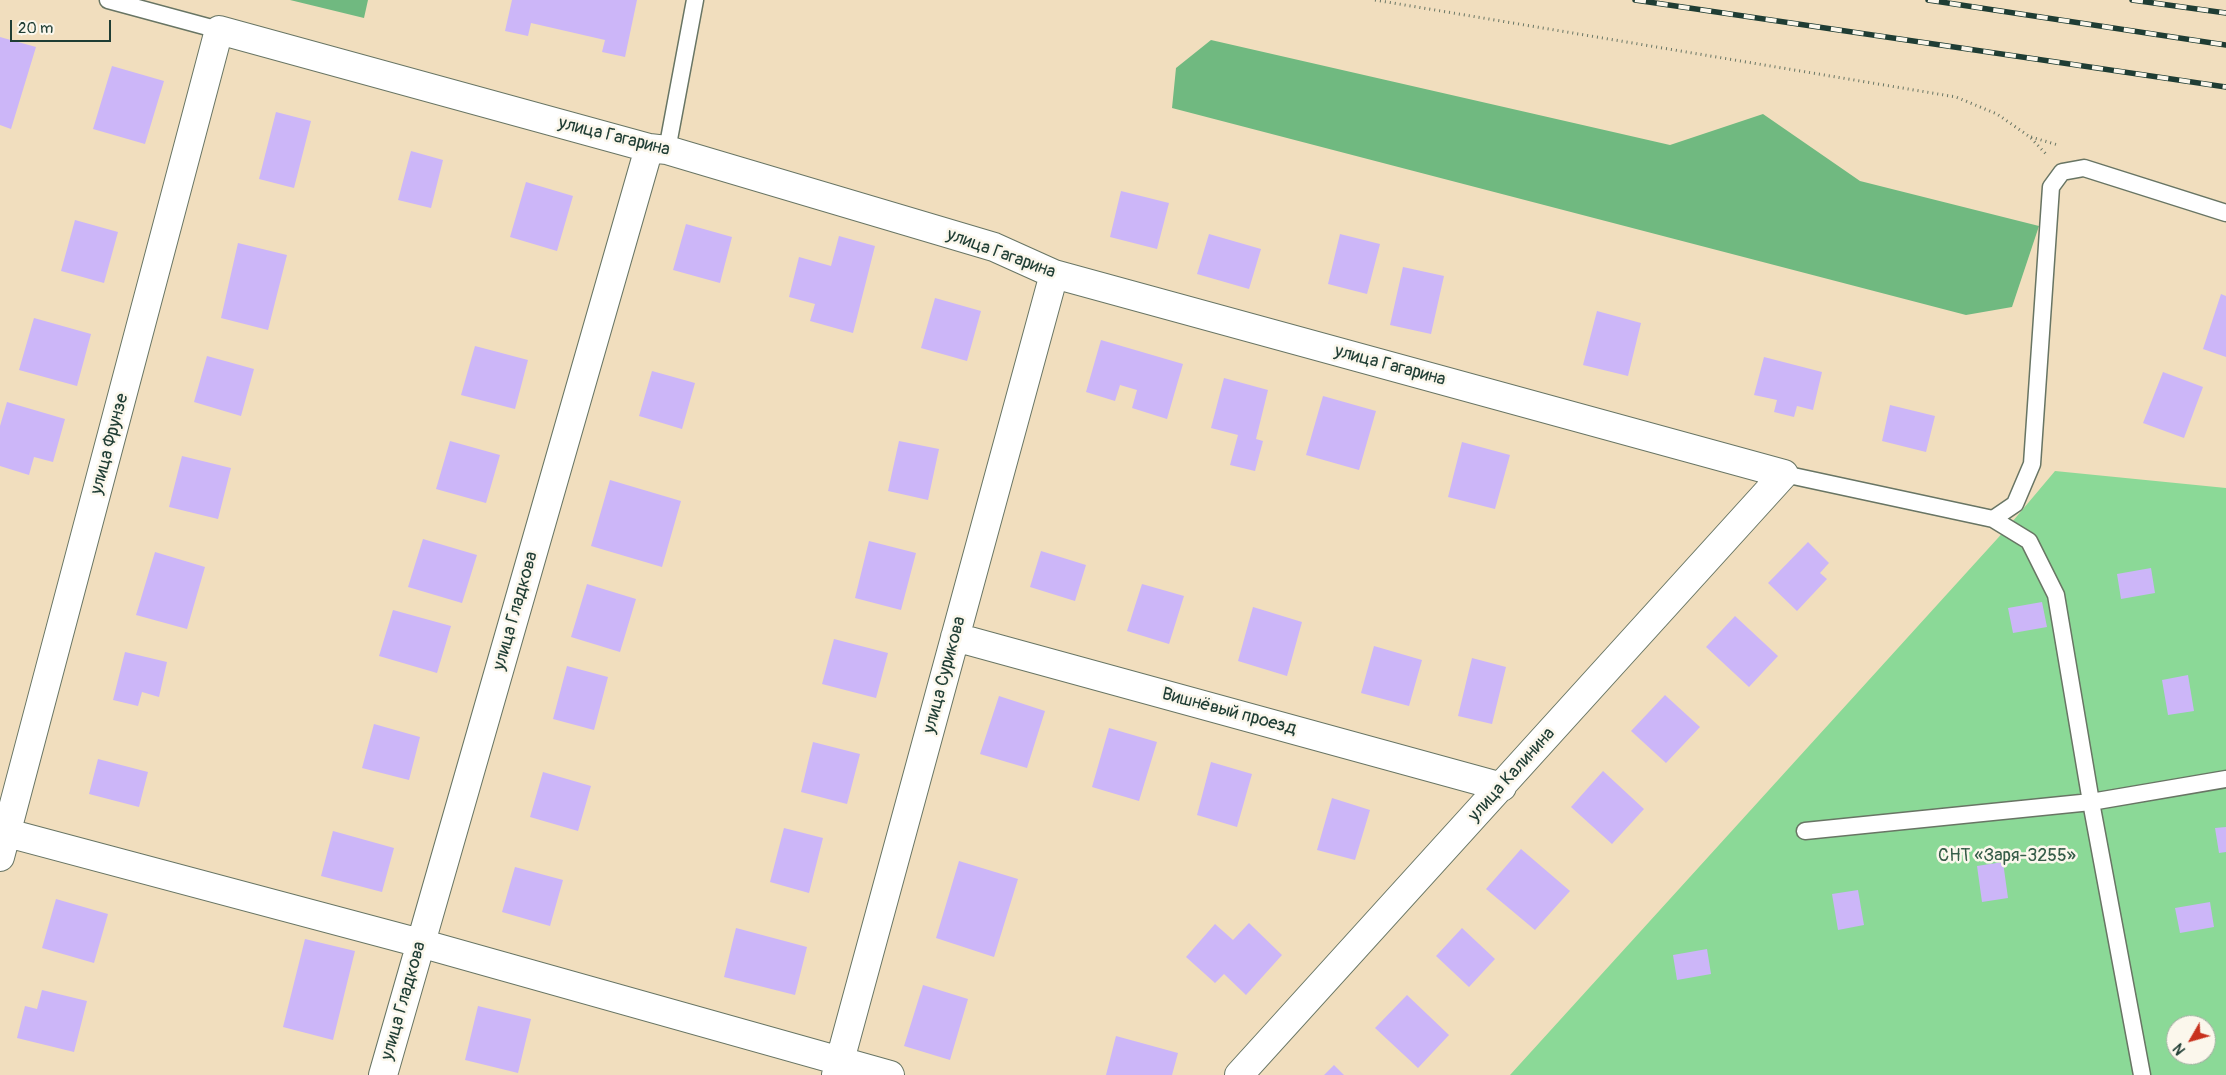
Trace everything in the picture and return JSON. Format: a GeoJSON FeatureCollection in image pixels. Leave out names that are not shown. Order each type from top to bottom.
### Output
{"type":"FeatureCollection","features":[{"type":"Feature","properties":{"kind":"street","name":"улица Гагарина"},"geometry":{"type":"LineString","coordinates":[[219,30],[658,149],[994,247],[1054,274],[1784,474]]}},
{"type":"Feature","properties":{"kind":"street","name":"улица Фрунзе"},"geometry":{"type":"LineString","coordinates":[[2,840],[219,30]]}},
{"type":"Feature","properties":{"kind":"street","name":"улица Гладкова"},"geometry":{"type":"LineString","coordinates":[[383,1075],[420,943],[658,149]]}},
{"type":"Feature","properties":{"kind":"street","name":"улица Сурикова"},"geometry":{"type":"LineString","coordinates":[[838,1067],[1054,274]]}},
{"type":"Feature","properties":{"kind":"street","name":"улица Калинина"},"geometry":{"type":"LineString","coordinates":[[1239,1075],[1784,474]]}},
{"type":"Feature","properties":{"kind":"street","name":"Вишнёвый проезд"},"geometry":{"type":"LineString","coordinates":[[955,637],[1502,787]]}},
{"type":"Feature","properties":{"kind":"street"},"geometry":{"type":"LineString","coordinates":[[2,840],[420,943],[838,1067],[890,1075]]}},
{"type":"Feature","properties":{"kind":"lane"},"geometry":{"type":"LineString","coordinates":[[108,0],[219,30]]}},
{"type":"Feature","properties":{"kind":"lane"},"geometry":{"type":"LineString","coordinates":[[658,149],[695,0]]}},
{"type":"Feature","properties":{"kind":"lane"},"geometry":{"type":"LineString","coordinates":[[1993,519],[2015,504],[2032,464],[2051,187],[2062,172],[2084,168],[2226,213]]}},
{"type":"Feature","properties":{"kind":"lane"},"geometry":{"type":"LineString","coordinates":[[1784,474],[1993,519],[2029,541],[2056,595],[2091,802],[2142,1075]]}},
{"type":"Feature","properties":{"kind":"lane"},"geometry":{"type":"LineString","coordinates":[[1805,831],[2091,802],[2226,779]]}},
{"type":"Feature","properties":{"kind":"path"},"geometry":{"type":"LineString","coordinates":[[1375,0],[1956,97],[1997,114],[2030,137],[2062,172]]}},
{"type":"Feature","properties":{"kind":"green space"},"geometry":{"type":"Polygon","coordinates":[[[290,0],[368,0],[364,18],[290,0]]]}},
{"type":"Feature","properties":{"kind":"green space"},"geometry":{"type":"Polygon","coordinates":[[[1211,40],[1670,145],[1763,114],[1860,181],[2039,226],[2012,307],[1966,315],[1172,108],[1176,68],[1211,40]]]}},
{"type":"Feature","properties":{"kind":"green space","name":"СНТ «Заря-3255»"},"geometry":{"type":"Polygon","coordinates":[[[2055,471],[2226,488],[2226,1075],[1510,1075],[2007,528],[2055,471]]]}},
{"type":"Feature","properties":{"kind":"building"},"geometry":{"type":"Polygon","coordinates":[[[512,0],[637,0],[625,57],[602,52],[605,40],[531,23],[528,36],[505,31],[512,0]]]}},
{"type":"Feature","properties":{"kind":"building"},"geometry":{"type":"Polygon","coordinates":[[[0,37],[36,47],[11,129],[0,125],[0,37]]]}},
{"type":"Feature","properties":{"kind":"building"},"geometry":{"type":"Polygon","coordinates":[[[112,66],[164,81],[145,144],[93,129],[112,66]]]}},
{"type":"Feature","properties":{"kind":"building"},"geometry":{"type":"Polygon","coordinates":[[[276,112],[311,121],[294,188],[259,179],[276,112]]]}},
{"type":"Feature","properties":{"kind":"building"},"geometry":{"type":"Polygon","coordinates":[[[411,151],[443,160],[431,208],[398,200],[411,151]]]}},
{"type":"Feature","properties":{"kind":"building"},"geometry":{"type":"Polygon","coordinates":[[[526,182],[573,196],[557,251],[510,237],[526,182]]]}},
{"type":"Feature","properties":{"kind":"building"},"geometry":{"type":"Polygon","coordinates":[[[1121,191],[1169,203],[1157,249],[1110,237],[1121,191]]]}},
{"type":"Feature","properties":{"kind":"building"},"geometry":{"type":"Polygon","coordinates":[[[75,220],[118,232],[104,283],[61,271],[75,220]]]}},
{"type":"Feature","properties":{"kind":"building"},"geometry":{"type":"Polygon","coordinates":[[[686,224],[732,237],[720,283],[673,270],[686,224]]]}},
{"type":"Feature","properties":{"kind":"building"},"geometry":{"type":"Polygon","coordinates":[[[1209,234],[1261,249],[1249,289],[1197,274],[1209,234]]]}},
{"type":"Feature","properties":{"kind":"building"},"geometry":{"type":"Polygon","coordinates":[[[1340,234],[1380,244],[1367,294],[1328,284],[1340,234]]]}},
{"type":"Feature","properties":{"kind":"building"},"geometry":{"type":"Polygon","coordinates":[[[839,236],[875,246],[853,333],[810,321],[815,304],[789,297],[799,257],[831,266],[839,236]]]}},
{"type":"Feature","properties":{"kind":"building"},"geometry":{"type":"Polygon","coordinates":[[[238,243],[287,255],[268,330],[221,318],[238,243]]]}},
{"type":"Feature","properties":{"kind":"building"},"geometry":{"type":"Polygon","coordinates":[[[1403,267],[1444,276],[1431,334],[1390,325],[1403,267]]]}},
{"type":"Feature","properties":{"kind":"building"},"geometry":{"type":"Polygon","coordinates":[[[2221,294],[2226,296],[2226,357],[2203,349],[2221,294]]]}},
{"type":"Feature","properties":{"kind":"building"},"geometry":{"type":"Polygon","coordinates":[[[935,298],[981,311],[967,361],[921,348],[935,298]]]}},
{"type":"Feature","properties":{"kind":"building"},"geometry":{"type":"Polygon","coordinates":[[[1597,311],[1641,323],[1628,376],[1583,365],[1597,311]]]}},
{"type":"Feature","properties":{"kind":"building"},"geometry":{"type":"Polygon","coordinates":[[[34,318],[91,334],[77,386],[19,370],[34,318]]]}},
{"type":"Feature","properties":{"kind":"building"},"geometry":{"type":"Polygon","coordinates":[[[1101,340],[1183,364],[1167,419],[1132,408],[1137,390],[1120,385],[1115,401],[1086,392],[1101,340]]]}},
{"type":"Feature","properties":{"kind":"building"},"geometry":{"type":"Polygon","coordinates":[[[475,346],[528,360],[515,409],[461,395],[475,346]]]}},
{"type":"Feature","properties":{"kind":"building"},"geometry":{"type":"Polygon","coordinates":[[[207,356],[254,369],[241,416],[194,402],[207,356]]]}},
{"type":"Feature","properties":{"kind":"building"},"geometry":{"type":"Polygon","coordinates":[[[1764,357],[1822,372],[1813,410],[1797,406],[1794,417],[1774,412],[1777,400],[1754,395],[1764,357]]]}},
{"type":"Feature","properties":{"kind":"building"},"geometry":{"type":"Polygon","coordinates":[[[652,371],[695,383],[682,429],[639,416],[652,371]]]}},
{"type":"Feature","properties":{"kind":"building"},"geometry":{"type":"Polygon","coordinates":[[[2163,372],[2203,387],[2184,438],[2143,423],[2163,372]]]}},
{"type":"Feature","properties":{"kind":"building"},"geometry":{"type":"Polygon","coordinates":[[[1224,378],[1268,390],[1256,439],[1263,441],[1255,471],[1230,465],[1238,435],[1211,428],[1224,378]]]}},
{"type":"Feature","properties":{"kind":"building"},"geometry":{"type":"Polygon","coordinates":[[[1323,396],[1376,411],[1359,470],[1306,455],[1323,396]]]}},
{"type":"Feature","properties":{"kind":"building"},"geometry":{"type":"Polygon","coordinates":[[[7,402],[65,419],[53,462],[34,457],[29,475],[0,466],[0,426],[7,402]]]}},
{"type":"Feature","properties":{"kind":"building"},"geometry":{"type":"Polygon","coordinates":[[[1890,405],[1935,416],[1926,452],[1882,441],[1890,405]]]}},
{"type":"Feature","properties":{"kind":"building"},"geometry":{"type":"Polygon","coordinates":[[[450,441],[500,455],[486,503],[436,489],[450,441]]]}},
{"type":"Feature","properties":{"kind":"building"},"geometry":{"type":"Polygon","coordinates":[[[899,441],[939,449],[928,500],[888,491],[899,441]]]}},
{"type":"Feature","properties":{"kind":"building"},"geometry":{"type":"Polygon","coordinates":[[[1462,442],[1510,455],[1495,509],[1448,497],[1462,442]]]}},
{"type":"Feature","properties":{"kind":"building"},"geometry":{"type":"Polygon","coordinates":[[[182,456],[231,468],[218,519],[169,507],[182,456]]]}},
{"type":"Feature","properties":{"kind":"building"},"geometry":{"type":"Polygon","coordinates":[[[610,480],[681,501],[662,567],[591,546],[610,480]]]}},
{"type":"Feature","properties":{"kind":"building"},"geometry":{"type":"Polygon","coordinates":[[[423,539],[477,555],[462,603],[408,587],[423,539]]]}},
{"type":"Feature","properties":{"kind":"building"},"geometry":{"type":"Polygon","coordinates":[[[869,541],[916,553],[901,610],[855,598],[869,541]]]}},
{"type":"Feature","properties":{"kind":"building"},"geometry":{"type":"Polygon","coordinates":[[[1808,542],[1829,563],[1820,573],[1827,579],[1797,611],[1768,583],[1808,542]]]}},
{"type":"Feature","properties":{"kind":"building"},"geometry":{"type":"Polygon","coordinates":[[[1041,551],[1086,565],[1075,601],[1030,587],[1041,551]]]}},
{"type":"Feature","properties":{"kind":"building"},"geometry":{"type":"Polygon","coordinates":[[[155,552],[205,567],[187,629],[136,615],[155,552]]]}},
{"type":"Feature","properties":{"kind":"building"},"geometry":{"type":"Polygon","coordinates":[[[2151,568],[2155,593],[2121,599],[2117,574],[2151,568]]]}},
{"type":"Feature","properties":{"kind":"building"},"geometry":{"type":"Polygon","coordinates":[[[587,584],[636,599],[620,652],[571,637],[587,584]]]}},
{"type":"Feature","properties":{"kind":"building"},"geometry":{"type":"Polygon","coordinates":[[[1142,584],[1184,596],[1169,644],[1127,631],[1142,584]]]}},
{"type":"Feature","properties":{"kind":"building"},"geometry":{"type":"Polygon","coordinates":[[[2042,602],[2047,627],[2013,633],[2008,608],[2042,602]]]}},
{"type":"Feature","properties":{"kind":"building"},"geometry":{"type":"Polygon","coordinates":[[[1253,607],[1302,622],[1287,676],[1238,661],[1253,607]]]}},
{"type":"Feature","properties":{"kind":"building"},"geometry":{"type":"Polygon","coordinates":[[[393,610],[451,626],[437,673],[379,656],[393,610]]]}},
{"type":"Feature","properties":{"kind":"building"},"geometry":{"type":"Polygon","coordinates":[[[1735,616],[1778,656],[1749,687],[1706,647],[1735,616]]]}},
{"type":"Feature","properties":{"kind":"building"},"geometry":{"type":"Polygon","coordinates":[[[834,639],[888,653],[876,698],[822,684],[834,639]]]}},
{"type":"Feature","properties":{"kind":"building"},"geometry":{"type":"Polygon","coordinates":[[[1374,646],[1422,660],[1409,706],[1361,693],[1374,646]]]}},
{"type":"Feature","properties":{"kind":"building"},"geometry":{"type":"Polygon","coordinates":[[[125,652],[167,662],[159,697],[142,692],[138,706],[113,700],[125,652]]]}},
{"type":"Feature","properties":{"kind":"building"},"geometry":{"type":"Polygon","coordinates":[[[1472,658],[1506,667],[1492,724],[1458,716],[1472,658]]]}},
{"type":"Feature","properties":{"kind":"building"},"geometry":{"type":"Polygon","coordinates":[[[567,666],[608,677],[594,730],[553,719],[567,666]]]}},
{"type":"Feature","properties":{"kind":"building"},"geometry":{"type":"Polygon","coordinates":[[[2188,675],[2194,711],[2168,715],[2162,680],[2188,675]]]}},
{"type":"Feature","properties":{"kind":"building"},"geometry":{"type":"Polygon","coordinates":[[[1665,695],[1700,727],[1666,763],[1631,731],[1665,695]]]}},
{"type":"Feature","properties":{"kind":"building"},"geometry":{"type":"Polygon","coordinates":[[[999,696],[1045,711],[1027,768],[980,754],[999,696]]]}},
{"type":"Feature","properties":{"kind":"building"},"geometry":{"type":"Polygon","coordinates":[[[374,724],[420,737],[409,780],[362,768],[374,724]]]}},
{"type":"Feature","properties":{"kind":"building"},"geometry":{"type":"Polygon","coordinates":[[[1109,728],[1157,742],[1139,801],[1092,787],[1109,728]]]}},
{"type":"Feature","properties":{"kind":"building"},"geometry":{"type":"Polygon","coordinates":[[[813,742],[860,754],[847,804],[801,792],[813,742]]]}},
{"type":"Feature","properties":{"kind":"building"},"geometry":{"type":"Polygon","coordinates":[[[98,759],[148,772],[139,807],[89,794],[98,759]]]}},
{"type":"Feature","properties":{"kind":"building"},"geometry":{"type":"Polygon","coordinates":[[[1211,762],[1252,774],[1237,827],[1197,815],[1211,762]]]}},
{"type":"Feature","properties":{"kind":"building"},"geometry":{"type":"Polygon","coordinates":[[[1603,771],[1644,809],[1612,844],[1571,807],[1603,771]]]}},
{"type":"Feature","properties":{"kind":"building"},"geometry":{"type":"Polygon","coordinates":[[[543,772],[591,786],[578,831],[530,817],[543,772]]]}},
{"type":"Feature","properties":{"kind":"building"},"geometry":{"type":"Polygon","coordinates":[[[1332,798],[1370,810],[1355,860],[1317,850],[1332,798]]]}},
{"type":"Feature","properties":{"kind":"building"},"geometry":{"type":"Polygon","coordinates":[[[2226,827],[2226,852],[2219,853],[2215,828],[2226,827]]]}},
{"type":"Feature","properties":{"kind":"building"},"geometry":{"type":"Polygon","coordinates":[[[784,828],[823,838],[809,893],[770,882],[784,828]]]}},
{"type":"Feature","properties":{"kind":"building"},"geometry":{"type":"Polygon","coordinates":[[[333,831],[394,848],[382,892],[321,876],[333,831]]]}},
{"type":"Feature","properties":{"kind":"building"},"geometry":{"type":"Polygon","coordinates":[[[1521,849],[1570,891],[1535,930],[1486,889],[1521,849]]]}},
{"type":"Feature","properties":{"kind":"building"},"geometry":{"type":"Polygon","coordinates":[[[959,861],[1018,879],[994,957],[936,938],[959,861]]]}},
{"type":"Feature","properties":{"kind":"building"},"geometry":{"type":"Polygon","coordinates":[[[2003,862],[2008,898],[1982,902],[1977,866],[2003,862]]]}},
{"type":"Feature","properties":{"kind":"building"},"geometry":{"type":"Polygon","coordinates":[[[515,867],[563,880],[550,926],[502,912],[515,867]]]}},
{"type":"Feature","properties":{"kind":"building"},"geometry":{"type":"Polygon","coordinates":[[[1858,890],[1864,925],[1838,930],[1832,894],[1858,890]]]}},
{"type":"Feature","properties":{"kind":"building"},"geometry":{"type":"Polygon","coordinates":[[[56,899],[108,914],[94,963],[42,948],[56,899]]]}},
{"type":"Feature","properties":{"kind":"building"},"geometry":{"type":"Polygon","coordinates":[[[2210,902],[2214,927],[2180,933],[2175,908],[2210,902]]]}},
{"type":"Feature","properties":{"kind":"building"},"geometry":{"type":"Polygon","coordinates":[[[1249,923],[1282,955],[1246,995],[1224,974],[1215,983],[1186,957],[1215,924],[1233,940],[1249,923]]]}},
{"type":"Feature","properties":{"kind":"building"},"geometry":{"type":"Polygon","coordinates":[[[736,928],[807,947],[795,995],[724,977],[736,928]]]}},
{"type":"Feature","properties":{"kind":"building"},"geometry":{"type":"Polygon","coordinates":[[[1462,928],[1495,959],[1469,987],[1436,956],[1462,928]]]}},
{"type":"Feature","properties":{"kind":"building"},"geometry":{"type":"Polygon","coordinates":[[[305,939],[355,951],[333,1040],[283,1027],[305,939]]]}},
{"type":"Feature","properties":{"kind":"building"},"geometry":{"type":"Polygon","coordinates":[[[1707,949],[1711,974],[1677,980],[1673,955],[1707,949]]]}},
{"type":"Feature","properties":{"kind":"building"},"geometry":{"type":"Polygon","coordinates":[[[923,985],[968,999],[950,1060],[904,1046],[923,985]]]}},
{"type":"Feature","properties":{"kind":"building"},"geometry":{"type":"Polygon","coordinates":[[[42,990],[87,1001],[74,1052],[17,1038],[25,1006],[37,1009],[42,990]]]}},
{"type":"Feature","properties":{"kind":"building"},"geometry":{"type":"Polygon","coordinates":[[[1407,995],[1449,1035],[1418,1068],[1375,1028],[1407,995]]]}},
{"type":"Feature","properties":{"kind":"building"},"geometry":{"type":"Polygon","coordinates":[[[478,1006],[531,1019],[518,1073],[465,1060],[478,1006]]]}},
{"type":"Feature","properties":{"kind":"building"},"geometry":{"type":"Polygon","coordinates":[[[1116,1036],[1178,1053],[1172,1075],[1106,1075],[1116,1036]]]}},
{"type":"Feature","properties":{"kind":"building"},"geometry":{"type":"Polygon","coordinates":[[[1334,1065],[1344,1075],[1324,1075],[1334,1065]]]}},
{"type":"Feature","properties":{"kind":"railway"},"geometry":{"type":"LineString","coordinates":[[1635,0],[2226,87]]}},
{"type":"Feature","properties":{"kind":"railway"},"geometry":{"type":"LineString","coordinates":[[1928,0],[2226,45]]}},
{"type":"Feature","properties":{"kind":"railway"},"geometry":{"type":"LineString","coordinates":[[2132,0],[2226,13]]}}]}
